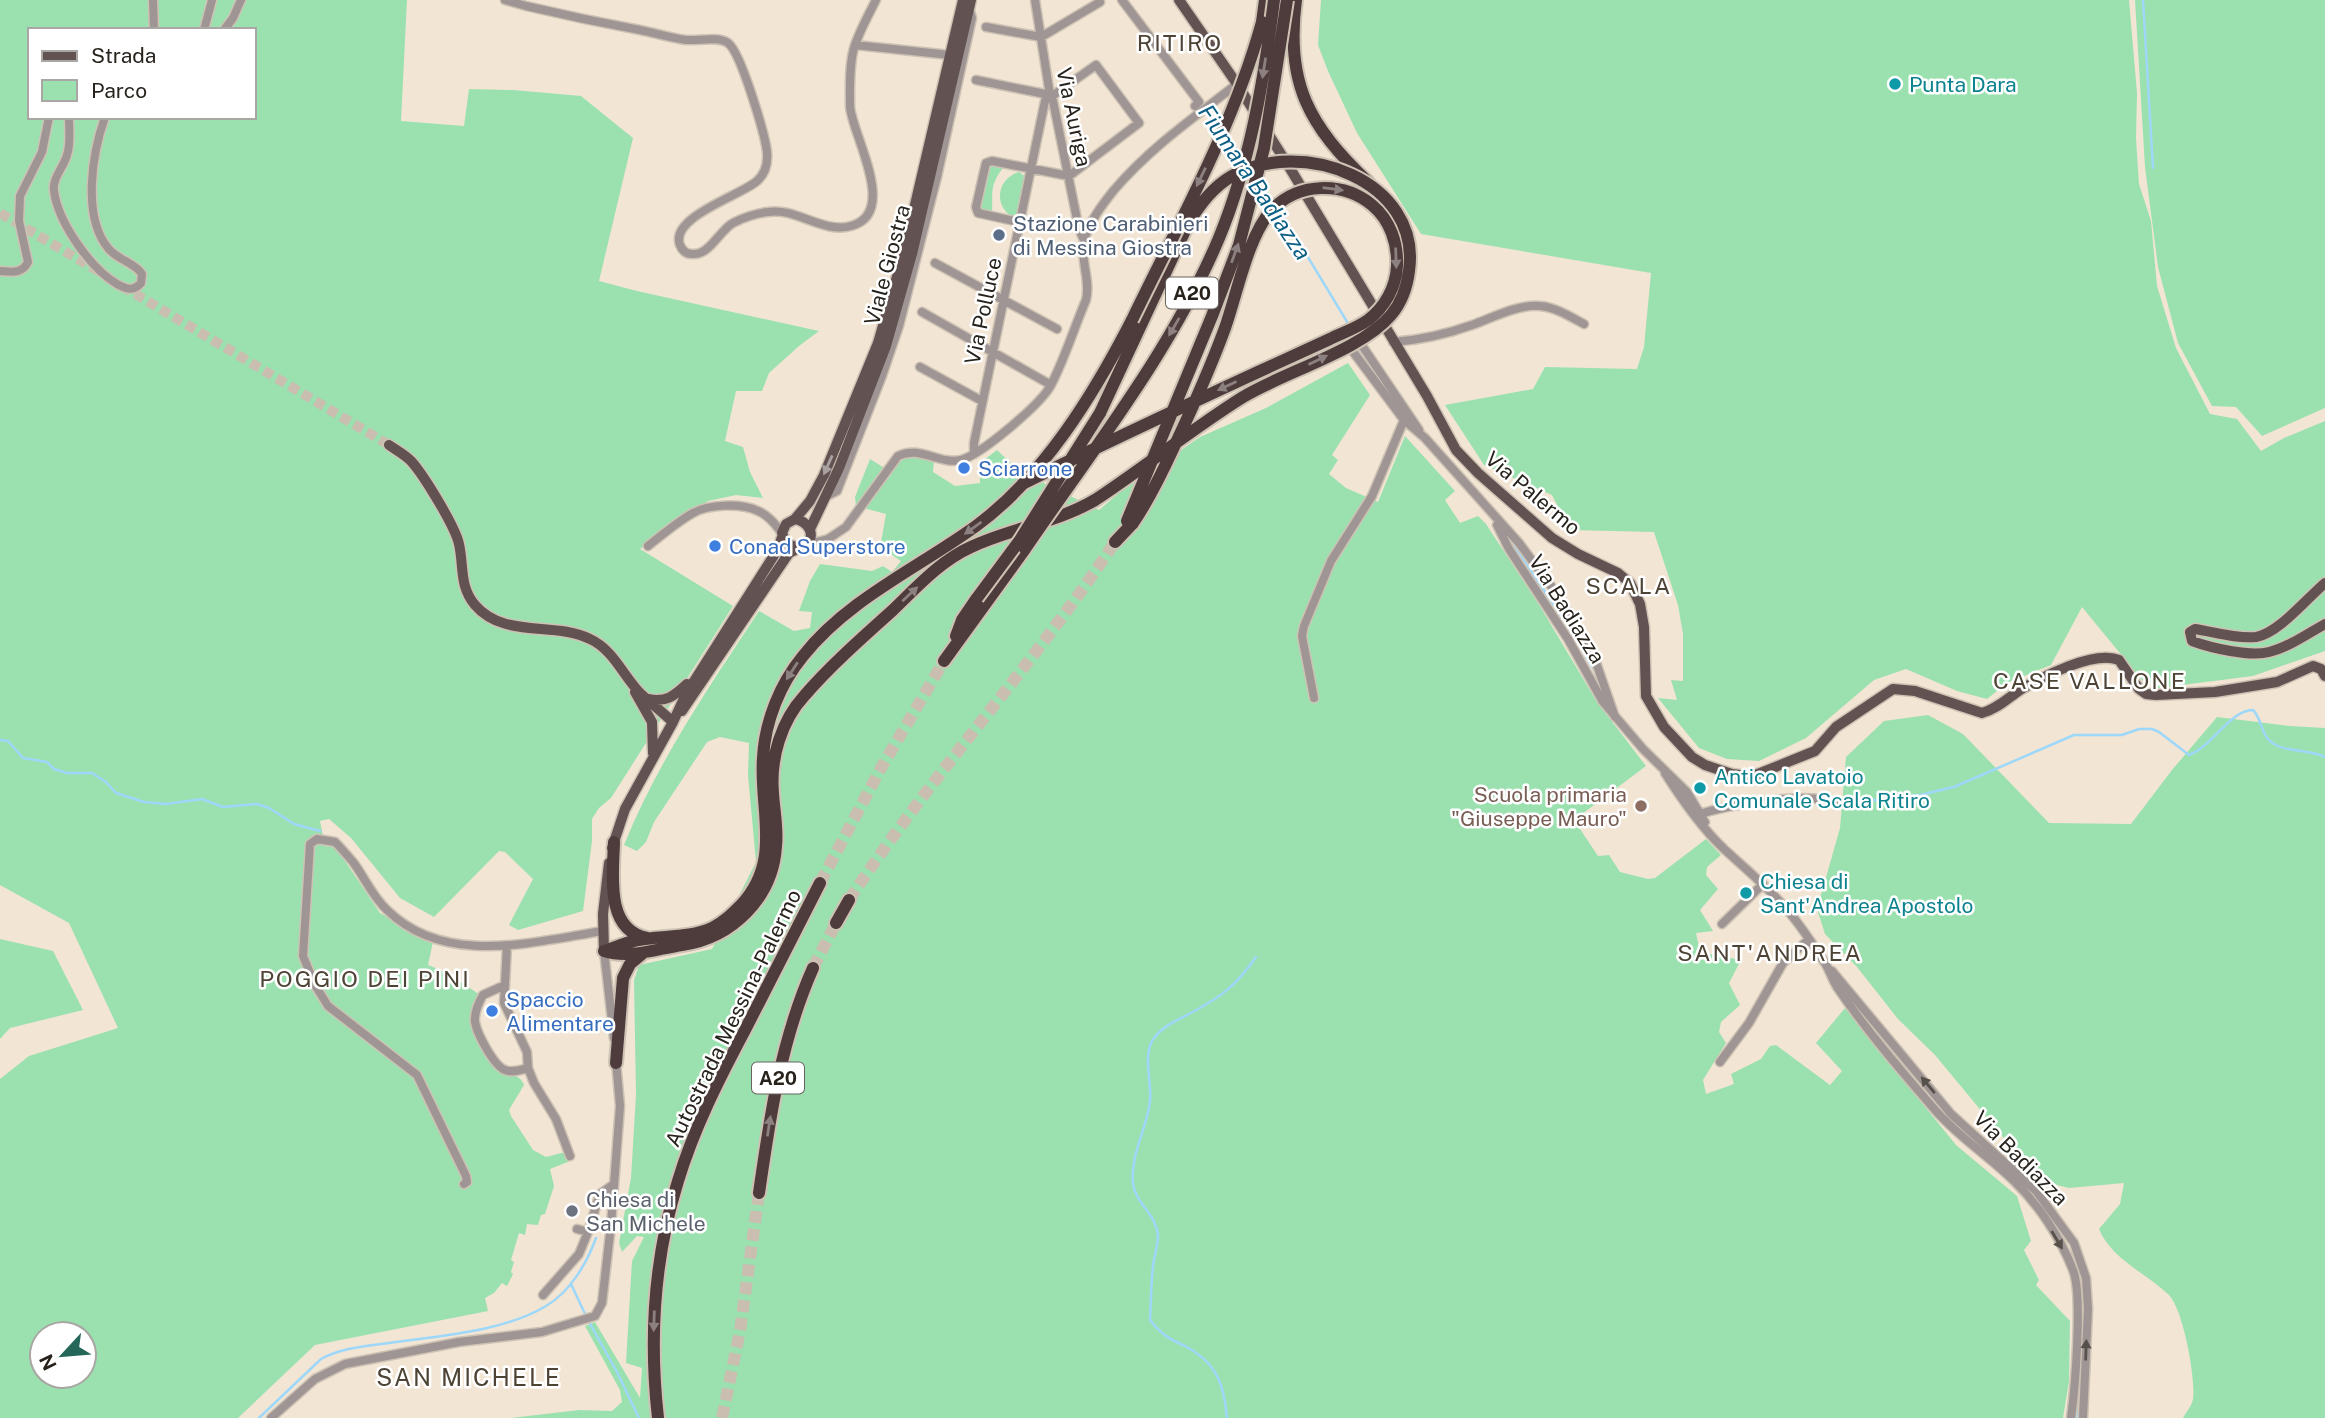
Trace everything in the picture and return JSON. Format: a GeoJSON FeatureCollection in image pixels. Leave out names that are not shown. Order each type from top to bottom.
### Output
{"type":"FeatureCollection","features":[{"type":"Feature","properties":{"kind":"highway"},"geometry":{"type":"LineString","coordinates":[[604,951],[634,941],[651,944],[709,939],[729,929],[760,897],[774,862],[777,837],[762,768],[766,736],[783,686],[802,656],[837,619],[976,526],[1024,483],[1085,403],[1132,320],[1230,117],[1254,51],[1265,0]]}},
{"type":"Feature","properties":{"kind":"highway","name":"A20"},"geometry":{"type":"LineString","coordinates":[[947,657],[966,623],[991,596],[1025,549],[1158,353],[1187,304],[1219,238],[1236,190],[1262,82],[1275,0]]}},
{"type":"Feature","properties":{"kind":"highway","name":"A20"},"geometry":{"type":"LineString","coordinates":[[1115,542],[1130,522],[1238,245],[1264,148],[1287,0]]}},
{"type":"Feature","properties":{"kind":"highway"},"geometry":{"type":"LineString","coordinates":[[770,810],[773,768],[783,729],[803,697],[941,565],[977,544],[1052,520],[1095,500],[1243,397],[1365,337],[1392,314],[1408,283],[1409,245],[1396,212],[1330,143],[1307,105],[1293,55],[1292,31],[1296,0]]}},
{"type":"Feature","properties":{"kind":"highway"},"geometry":{"type":"LineString","coordinates":[[966,623],[977,598],[1020,540],[1100,413],[1189,222],[1211,192],[1225,180],[1244,170],[1266,163],[1285,161],[1338,169],[1361,179],[1375,189]]}},
{"type":"Feature","properties":{"kind":"highway"},"geometry":{"type":"LineString","coordinates":[[1024,483],[1158,418],[1183,407],[1196,401],[1208,395],[1337,336],[1369,319],[1390,295],[1397,262],[1392,232],[1373,205],[1351,193],[1334,188],[1315,188],[1291,196],[1278,204],[1267,216],[1255,237],[1226,325],[1196,401],[1150,499],[1130,522]]}},
{"type":"Feature","properties":{"kind":"highway"},"geometry":{"type":"LineString","coordinates":[[614,842],[613,874],[618,918],[630,932],[651,944]]}},
{"type":"Feature","properties":{"kind":"highway","name":"Autostrada Messina-Palermo"},"geometry":{"type":"LineString","coordinates":[[658,1418],[654,1365],[657,1276],[677,1182],[695,1132],[722,1074],[820,883]]}},
{"type":"Feature","properties":{"kind":"highway"},"geometry":{"type":"LineString","coordinates":[[836,923],[849,900]]}},
{"type":"Feature","properties":{"kind":"highway"},"geometry":{"type":"LineString","coordinates":[[616,1063],[623,978],[634,960],[651,944]]}},
{"type":"Feature","properties":{"kind":"highway","name":"A20"},"geometry":{"type":"LineString","coordinates":[[759,1193],[784,1048],[813,968]]}},
{"type":"Feature","properties":{"kind":"main road","name":"Via Palermo"},"geometry":{"type":"LineString","coordinates":[[1179,0],[1237,84],[1396,345],[1455,449],[1552,538],[1618,573],[1630,583],[1640,604],[1642,617],[1646,696],[1664,727],[1692,757],[1712,768],[1747,776],[1812,753],[1836,727],[1890,689],[1915,691],[1982,713],[2043,678],[2103,657],[2119,660],[2135,686],[2151,695],[2215,692],[2277,682],[2313,666],[2321,669],[2325,676]]}},
{"type":"Feature","properties":{"kind":"main road","name":"Viale Giostra"},"geometry":{"type":"LineString","coordinates":[[793,520],[810,500],[824,475],[878,343],[904,252],[950,55],[968,3]]}},
{"type":"Feature","properties":{"kind":"main road","name":"Viale Giostra"},"geometry":{"type":"LineString","coordinates":[[811,530],[823,498],[839,468],[886,346],[912,254],[968,3]]}},
{"type":"Feature","properties":{"kind":"main road"},"geometry":{"type":"LineString","coordinates":[[389,445],[416,467],[452,527],[460,547],[464,586],[480,611],[506,624],[574,634],[590,639],[610,654],[626,676],[654,728],[652,757]]}},
{"type":"Feature","properties":{"kind":"main road"},"geometry":{"type":"LineString","coordinates":[[604,951],[605,886],[614,842],[625,809],[673,722],[784,560],[789,553],[810,539],[811,530],[804,521],[793,520],[786,524],[778,550],[685,694],[673,722]]}},
{"type":"Feature","properties":{"kind":"main road"},"geometry":{"type":"LineString","coordinates":[[782,535],[786,543],[801,546]]}},
{"type":"Feature","properties":{"kind":"main road"},"geometry":{"type":"LineString","coordinates":[[2325,583],[2266,633],[2250,637],[2195,629],[2190,632],[2189,637],[2200,643],[2261,654],[2282,648],[2325,624]]}},
{"type":"Feature","properties":{"kind":"main road"},"geometry":{"type":"LineString","coordinates":[[648,699],[669,699],[687,684],[708,660]]}},
{"type":"Feature","properties":{"kind":"main road"},"geometry":{"type":"LineString","coordinates":[[626,676],[673,722]]}},
{"type":"Feature","properties":{"kind":"main road"},"geometry":{"type":"LineString","coordinates":[[647,712],[656,719],[673,722]]}},
{"type":"Feature","properties":{"kind":"street"},"geometry":{"type":"LineString","coordinates":[[153,0],[154,28]]}},
{"type":"Feature","properties":{"kind":"street"},"geometry":{"type":"LineString","coordinates":[[205,28],[212,0]]}},
{"type":"Feature","properties":{"kind":"street"},"geometry":{"type":"LineString","coordinates":[[226,28],[241,0]]}},
{"type":"Feature","properties":{"kind":"street"},"geometry":{"type":"LineString","coordinates":[[505,0],[680,39],[719,40],[733,48],[756,110],[767,160],[762,175],[755,183],[701,213],[683,229],[679,235],[680,244],[686,253],[692,254],[706,249],[732,223],[764,212],[778,212],[839,227],[852,226],[863,218],[871,204],[872,188],[868,159],[851,113],[852,66],[855,45],[876,0]]}},
{"type":"Feature","properties":{"kind":"street","name":"Via Auriga"},"geometry":{"type":"LineString","coordinates":[[974,454],[1042,397],[1051,384],[1087,296],[1084,240],[1079,229],[1054,101],[1050,95],[1035,0]]}},
{"type":"Feature","properties":{"kind":"street"},"geometry":{"type":"LineString","coordinates":[[1122,0],[1199,102],[1197,109]]}},
{"type":"Feature","properties":{"kind":"street"},"geometry":{"type":"LineString","coordinates":[[986,26],[1041,37],[1100,2]]}},
{"type":"Feature","properties":{"kind":"street"},"geometry":{"type":"LineString","coordinates":[[855,45],[950,55]]}},
{"type":"Feature","properties":{"kind":"street"},"geometry":{"type":"LineString","coordinates":[[976,80],[1050,95],[1096,65],[1139,123],[1069,176],[992,161],[985,166],[976,207],[978,212],[1019,222]]}},
{"type":"Feature","properties":{"kind":"street"},"geometry":{"type":"LineString","coordinates":[[1084,240],[1097,213],[1132,169],[1197,109],[1211,104],[1237,84]]}},
{"type":"Feature","properties":{"kind":"street","name":"Via Polluce"},"geometry":{"type":"LineString","coordinates":[[974,454],[982,401],[1019,222],[1045,102],[1050,95]]}},
{"type":"Feature","properties":{"kind":"street"},"geometry":{"type":"LineString","coordinates":[[0,271],[19,271],[25,269],[29,262],[19,221],[20,196],[42,152],[50,119]]}},
{"type":"Feature","properties":{"kind":"street"},"geometry":{"type":"LineString","coordinates":[[69,119],[68,153],[54,186],[58,205],[73,236],[98,271],[125,288],[134,289],[141,283],[142,274],[135,266],[118,258],[106,246],[95,225],[93,214],[94,165],[105,119]]}},
{"type":"Feature","properties":{"kind":"street"},"geometry":{"type":"LineString","coordinates":[[935,263],[1057,329]]}},
{"type":"Feature","properties":{"kind":"street"},"geometry":{"type":"LineString","coordinates":[[1396,345],[1539,306],[1555,310],[1584,324]]}},
{"type":"Feature","properties":{"kind":"street"},"geometry":{"type":"LineString","coordinates":[[922,312],[1051,384]]}},
{"type":"Feature","properties":{"kind":"street"},"geometry":{"type":"LineString","coordinates":[[1354,336],[1380,319]]}},
{"type":"Feature","properties":{"kind":"street","name":"Via Badiazza"},"geometry":{"type":"LineString","coordinates":[[1354,336],[1354,354],[1404,420],[1425,438]]}},
{"type":"Feature","properties":{"kind":"street","name":"Via Badiazza"},"geometry":{"type":"LineString","coordinates":[[1354,336],[1425,438],[1519,543],[1554,590],[1592,651],[1615,717]]}},
{"type":"Feature","properties":{"kind":"street"},"geometry":{"type":"LineString","coordinates":[[920,367],[982,401]]}},
{"type":"Feature","properties":{"kind":"street"},"geometry":{"type":"LineString","coordinates":[[1314,698],[1302,636],[1304,626],[1331,561],[1372,496],[1404,420]]}},
{"type":"Feature","properties":{"kind":"street"},"geometry":{"type":"LineString","coordinates":[[1443,459],[1455,449]]}},
{"type":"Feature","properties":{"kind":"street"},"geometry":{"type":"LineString","coordinates":[[801,546],[828,539],[846,527],[893,461],[902,453],[914,452],[956,460],[974,454]]}},
{"type":"Feature","properties":{"kind":"street"},"geometry":{"type":"LineString","coordinates":[[1453,470],[1463,459]]}},
{"type":"Feature","properties":{"kind":"street"},"geometry":{"type":"LineString","coordinates":[[648,546],[703,508],[756,509],[768,517],[782,535]]}},
{"type":"Feature","properties":{"kind":"street","name":"Via Badiazza"},"geometry":{"type":"LineString","coordinates":[[1493,516],[1508,550],[1568,639],[1603,702],[1665,773],[1724,849],[1789,912],[1826,965],[1836,985],[1935,1110],[2015,1182],[2037,1208],[2064,1252],[2076,1280],[2077,1324],[2071,1418]]}},
{"type":"Feature","properties":{"kind":"street"},"geometry":{"type":"LineString","coordinates":[[768,517],[793,520]]}},
{"type":"Feature","properties":{"kind":"street"},"geometry":{"type":"LineString","coordinates":[[811,530],[818,537],[828,539]]}},
{"type":"Feature","properties":{"kind":"street"},"geometry":{"type":"LineString","coordinates":[[1698,815],[1741,804],[1819,798],[1834,803]]}},
{"type":"Feature","properties":{"kind":"street"},"geometry":{"type":"LineString","coordinates":[[464,1184],[467,1182],[466,1176],[417,1075],[328,1006],[315,985],[303,956],[310,844],[317,839],[335,842],[353,862],[370,892],[389,913],[441,942],[507,946],[603,931]]}},
{"type":"Feature","properties":{"kind":"street"},"geometry":{"type":"LineString","coordinates":[[1722,924],[1763,884]]}},
{"type":"Feature","properties":{"kind":"street"},"geometry":{"type":"LineString","coordinates":[[1720,1062],[1749,1023],[1783,963],[1809,939]]}},
{"type":"Feature","properties":{"kind":"street"},"geometry":{"type":"LineString","coordinates":[[507,946],[504,1003],[527,1052],[528,1068],[538,1093],[556,1119],[570,1156]]}},
{"type":"Feature","properties":{"kind":"street"},"geometry":{"type":"LineString","coordinates":[[271,1418],[316,1378],[345,1364],[459,1342],[542,1332],[592,1319],[598,1313],[602,1303],[620,1106],[604,951]]}},
{"type":"Feature","properties":{"kind":"street","name":"Via Badiazza"},"geometry":{"type":"LineString","coordinates":[[1826,965],[1844,982],[1951,1114],[2046,1201],[2074,1243],[2086,1278],[2088,1309],[2083,1418]]}},
{"type":"Feature","properties":{"kind":"street"},"geometry":{"type":"LineString","coordinates":[[505,985],[484,995],[477,1012],[476,1024],[490,1054],[501,1068],[511,1072],[528,1068]]}},
{"type":"Feature","properties":{"kind":"street"},"geometry":{"type":"LineString","coordinates":[[544,1295],[579,1254],[600,1194],[614,1184]]}},
{"type":"Feature","properties":{"kind":"street"},"geometry":{"type":"LineString","coordinates":[[2037,1208],[2046,1201]]}},
{"type":"Feature","properties":{"kind":"street"},"geometry":{"type":"LineString","coordinates":[[577,1229],[588,1232]]}},
{"type":"Feature","properties":{"kind":"green space"},"geometry":{"type":"Polygon","coordinates":[[[0,0],[407,0],[401,121],[464,126],[469,89],[513,90],[581,96],[633,138],[599,281],[819,331],[769,373],[762,391],[736,391],[725,441],[743,447],[750,472],[763,498],[736,495],[708,501],[640,549],[733,606],[611,798],[599,808],[592,819],[592,841],[583,911],[518,930],[509,925],[533,879],[505,852],[499,851],[434,917],[400,898],[351,838],[329,819],[320,821],[325,846],[334,847],[341,855],[380,913],[433,942],[428,965],[480,995],[473,1020],[505,1073],[519,1078],[524,1085],[509,1110],[511,1116],[533,1150],[546,1157],[565,1152],[570,1161],[550,1169],[554,1186],[545,1214],[541,1215],[538,1225],[527,1224],[525,1235],[519,1233],[511,1260],[514,1262],[511,1272],[513,1274],[507,1286],[502,1283],[494,1293],[485,1298],[488,1311],[315,1345],[238,1418],[0,1418],[0,1079],[29,1056],[118,1028],[69,923],[0,885],[0,0]]]}},
{"type":"Feature","properties":{"kind":"green space"},"geometry":{"type":"Polygon","coordinates":[[[1321,0],[2129,0],[2137,93],[2139,184],[2151,221],[2157,286],[2176,348],[2210,414],[2237,419],[2261,451],[2325,421],[2325,651],[2253,676],[2159,688],[2142,680],[2082,607],[2051,665],[2007,683],[1987,699],[1957,691],[1906,669],[1874,680],[1806,738],[1759,761],[1727,759],[1699,748],[1658,698],[1677,700],[1671,680],[1683,681],[1683,634],[1678,605],[1654,532],[1570,530],[1552,495],[1484,465],[1445,405],[1533,389],[1545,367],[1637,369],[1644,347],[1651,273],[1421,234],[1357,133],[1328,71],[1318,45],[1321,0]]]}},
{"type":"Feature","properties":{"kind":"green space"},"geometry":{"type":"Polygon","coordinates":[[[2135,0],[2325,0],[2325,408],[2262,436],[2236,407],[2212,406],[2178,343],[2158,267],[2145,167],[2135,0]]]}},
{"type":"Feature","properties":{"kind":"green space"},"geometry":{"type":"Polygon","coordinates":[[[992,164],[1003,168],[994,185],[992,213],[980,211],[978,208],[988,166],[992,164]]]}},
{"type":"Feature","properties":{"kind":"green space"},"geometry":{"type":"Polygon","coordinates":[[[1019,172],[1026,177],[1019,213],[1011,216],[1002,205],[1000,192],[1006,180],[1019,172]]]}},
{"type":"Feature","properties":{"kind":"green space"},"geometry":{"type":"Polygon","coordinates":[[[1348,363],[1370,395],[1332,455],[1338,460],[1329,474],[1346,488],[1378,502],[1405,436],[1455,491],[1445,500],[1460,523],[1478,516],[1486,524],[1541,608],[1597,702],[1646,766],[1574,820],[1598,856],[1609,855],[1620,872],[1648,879],[1655,878],[1706,839],[1721,855],[1707,867],[1706,875],[1718,889],[1700,910],[1713,931],[1696,933],[1700,952],[1741,960],[1729,983],[1740,1005],[1721,1022],[1719,1032],[1726,1043],[1703,1080],[1706,1094],[1734,1084],[1731,1074],[1761,1059],[1770,1046],[1776,1045],[1830,1085],[1842,1071],[1816,1043],[1845,1008],[1956,1145],[2017,1196],[2031,1241],[2024,1250],[2039,1280],[2036,1285],[2070,1321],[2069,1381],[2063,1418],[511,1418],[579,1410],[612,1411],[622,1402],[620,1390],[585,1326],[595,1322],[640,1398],[642,1368],[626,1363],[632,1261],[644,1237],[637,1236],[622,1252],[619,1243],[631,1178],[636,1095],[634,980],[639,965],[712,949],[756,862],[748,775],[749,743],[720,737],[707,742],[654,822],[646,842],[637,851],[624,845],[668,754],[759,611],[794,631],[810,628],[812,612],[799,611],[810,581],[820,564],[872,571],[883,566],[892,572],[901,561],[889,553],[883,553],[880,548],[886,514],[856,506],[855,497],[870,459],[891,472],[905,459],[934,461],[933,472],[955,486],[980,483],[980,463],[997,450],[1019,471],[1099,510],[1200,437],[1266,408],[1348,363]]]}},
{"type":"Feature","properties":{"kind":"green space"},"geometry":{"type":"Polygon","coordinates":[[[1928,715],[1963,734],[2049,823],[2131,824],[2217,717],[2325,728],[2325,1418],[2183,1418],[2193,1399],[2193,1389],[2187,1345],[2179,1314],[2169,1295],[2120,1257],[2099,1229],[2120,1204],[2124,1183],[2069,1188],[2057,1185],[2027,1166],[1935,1055],[1898,1019],[1857,967],[1825,934],[1817,909],[1840,828],[1846,757],[1884,721],[1928,715]]]}},
{"type":"Feature","properties":{"kind":"green space"},"geometry":{"type":"Polygon","coordinates":[[[0,939],[53,951],[83,1010],[10,1028],[0,1039],[0,939]]]}},
{"type":"Feature","properties":{"kind":"waterway"},"geometry":{"type":"LineString","coordinates":[[2143,0],[2153,168]]}},
{"type":"Feature","properties":{"kind":"waterway","name":"Fiumara Badiazza"},"geometry":{"type":"LineString","coordinates":[[1201,100],[1219,125]]}},
{"type":"Feature","properties":{"kind":"waterway","name":"Fiumara Badiazza"},"geometry":{"type":"LineString","coordinates":[[1225,134],[1242,156]]}},
{"type":"Feature","properties":{"kind":"waterway","name":"Fiumara Badiazza"},"geometry":{"type":"LineString","coordinates":[[1260,182],[1274,202]]}},
{"type":"Feature","properties":{"kind":"waterway","name":"Fiumara Badiazza"},"geometry":{"type":"LineString","coordinates":[[1280,211],[1349,325]]}},
{"type":"Feature","properties":{"kind":"waterway","name":"Fiumara Badiazza"},"geometry":{"type":"LineString","coordinates":[[1513,545],[1565,621],[1596,673]]}},
{"type":"Feature","properties":{"kind":"waterway"},"geometry":{"type":"LineString","coordinates":[[1829,797],[1858,802],[1920,795],[1954,787],[2074,735],[2122,735],[2139,729],[2152,729],[2189,755],[2206,744],[2237,716],[2253,710],[2266,736],[2274,744],[2325,757]]}},
{"type":"Feature","properties":{"kind":"waterway"},"geometry":{"type":"LineString","coordinates":[[0,740],[8,741],[23,758],[47,762],[54,769],[67,773],[92,773],[116,793],[144,802],[166,804],[202,799],[223,807],[257,804],[269,808],[294,824],[320,831]]}},
{"type":"Feature","properties":{"kind":"waterway"},"geometry":{"type":"LineString","coordinates":[[1227,1418],[1224,1395],[1212,1367],[1196,1353],[1166,1336],[1150,1320],[1152,1273],[1158,1235],[1154,1221],[1135,1191],[1133,1173],[1150,1101],[1150,1044],[1166,1027],[1227,990],[1256,957]]}},
{"type":"Feature","properties":{"kind":"waterway","name":"Fiumara Badiazza"},"geometry":{"type":"LineString","coordinates":[[1867,1019],[1939,1108],[1981,1147]]}},
{"type":"Feature","properties":{"kind":"waterway","name":"Fiumara Badiazza"},"geometry":{"type":"LineString","coordinates":[[2023,1184],[2032,1195]]}},
{"type":"Feature","properties":{"kind":"waterway"},"geometry":{"type":"LineString","coordinates":[[259,1418],[321,1359],[329,1355],[354,1348],[490,1327],[529,1315],[546,1306],[563,1293],[577,1276],[596,1238]]}},
{"type":"Feature","properties":{"kind":"waterway"},"geometry":{"type":"LineString","coordinates":[[571,1284],[586,1316]]}},
{"type":"Feature","properties":{"kind":"waterway","name":"Fiumara Badiazza"},"geometry":{"type":"LineString","coordinates":[[2082,1352],[2083,1285]]}},
{"type":"Feature","properties":{"kind":"waterway"},"geometry":{"type":"LineString","coordinates":[[589,1322],[639,1418]]}},
{"type":"Feature","properties":{"kind":"waterway","name":"Fiumara Badiazza"},"geometry":{"type":"LineString","coordinates":[[2077,1418],[2080,1394]]}},
{"type":"Feature","properties":{"kind":"tunnel"},"geometry":{"type":"LineString","coordinates":[[0,213],[100,272]]}},
{"type":"Feature","properties":{"kind":"tunnel"},"geometry":{"type":"LineString","coordinates":[[122,286],[389,445]]}},
{"type":"Feature","properties":{"kind":"tunnel"},"geometry":{"type":"LineString","coordinates":[[849,900],[1115,542]]}},
{"type":"Feature","properties":{"kind":"tunnel"},"geometry":{"type":"LineString","coordinates":[[820,883],[881,768],[944,661]]}},
{"type":"Feature","properties":{"kind":"tunnel"},"geometry":{"type":"LineString","coordinates":[[813,968],[836,923]]}},
{"type":"Feature","properties":{"kind":"tunnel"},"geometry":{"type":"LineString","coordinates":[[722,1418],[740,1331],[759,1193]]}},
{"type":"Feature","properties":{"kind":"place","name":"Punta Dara"},"geometry":{"type":"Point","coordinates":[1895,84]}},
{"type":"Feature","properties":{"kind":"place","name":"Stazione Carabinieri di Messina Giostra"},"geometry":{"type":"Point","coordinates":[999,235]}},
{"type":"Feature","properties":{"kind":"place","name":"Sciarrone"},"geometry":{"type":"Point","coordinates":[964,468]}},
{"type":"Feature","properties":{"kind":"place","name":"Conad Superstore"},"geometry":{"type":"Point","coordinates":[715,546]}},
{"type":"Feature","properties":{"kind":"place","name":"Antico Lavatoio Comunale Scala Ritiro"},"geometry":{"type":"Point","coordinates":[1700,788]}},
{"type":"Feature","properties":{"kind":"place","name":"Scuola primaria \"Giuseppe Mauro\""},"geometry":{"type":"Point","coordinates":[1641,806]}},
{"type":"Feature","properties":{"kind":"place","name":"Chiesa di Sant'Andrea Apostolo"},"geometry":{"type":"Point","coordinates":[1746,893]}},
{"type":"Feature","properties":{"kind":"place","name":"Spaccio Alimentare"},"geometry":{"type":"Point","coordinates":[492,1011]}},
{"type":"Feature","properties":{"kind":"place","name":"Chiesa di San Michele"},"geometry":{"type":"Point","coordinates":[572,1211]}},
{"type":"Feature","properties":{"kind":"district","name":"RITIRO"},"geometry":{"type":"Point","coordinates":[1180,42]}},
{"type":"Feature","properties":{"kind":"district","name":"SCALA"},"geometry":{"type":"Point","coordinates":[1629,585]}},
{"type":"Feature","properties":{"kind":"district","name":"CASE VALLONE"},"geometry":{"type":"Point","coordinates":[2090,680]}},
{"type":"Feature","properties":{"kind":"district","name":"SANT'ANDREA"},"geometry":{"type":"Point","coordinates":[1770,952]}},
{"type":"Feature","properties":{"kind":"district","name":"POGGIO DEI PINI"},"geometry":{"type":"Point","coordinates":[365,978]}},
{"type":"Feature","properties":{"kind":"district","name":"SAN MICHELE"},"geometry":{"type":"Point","coordinates":[469,1377]}}]}
